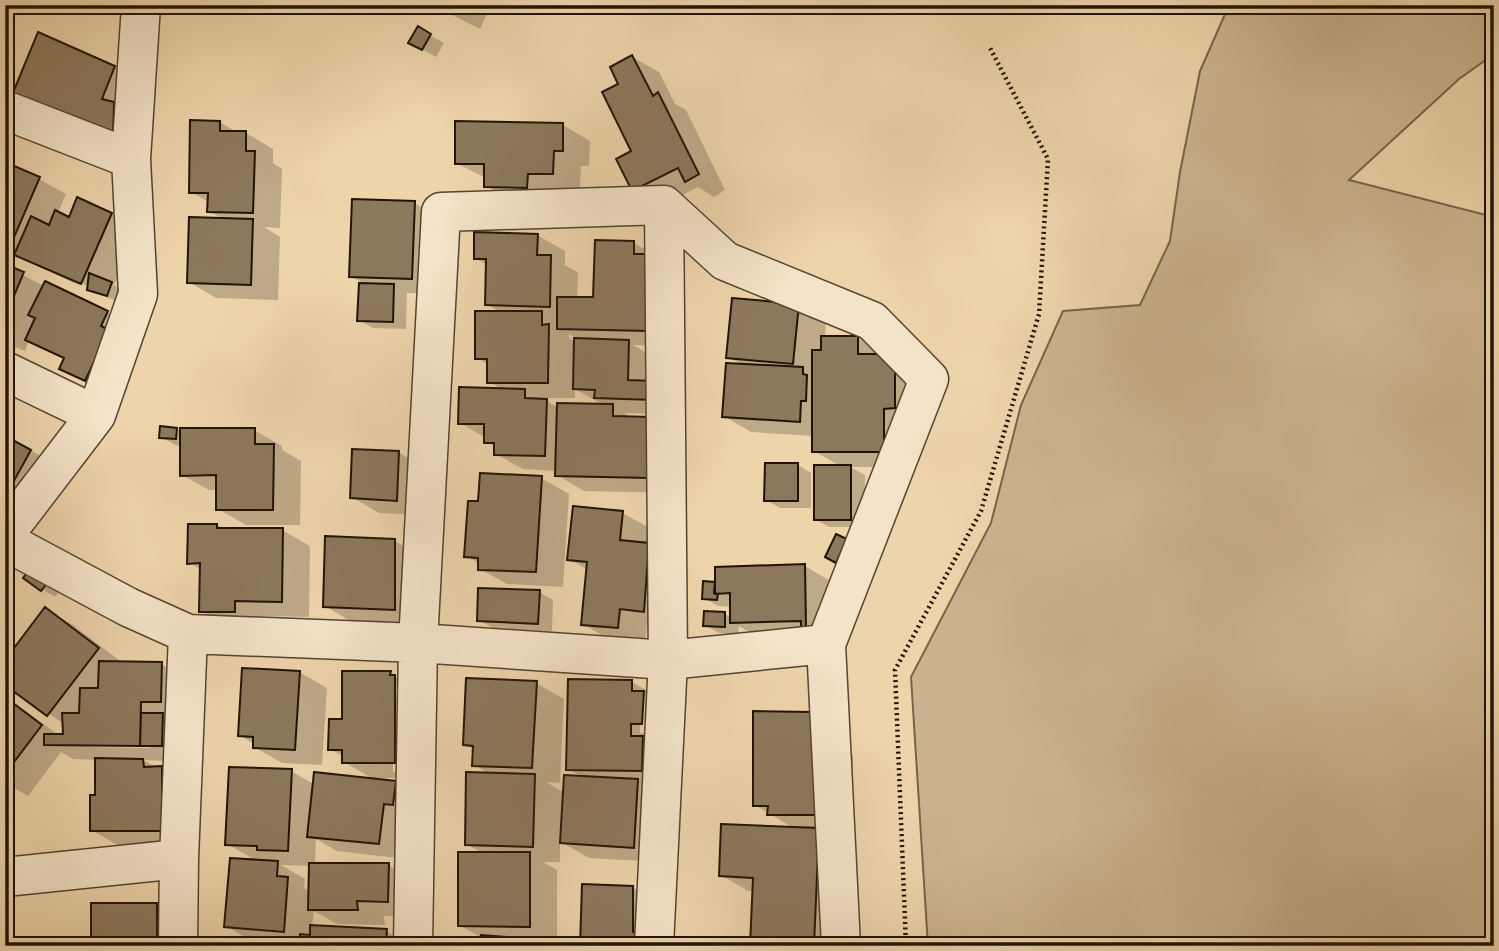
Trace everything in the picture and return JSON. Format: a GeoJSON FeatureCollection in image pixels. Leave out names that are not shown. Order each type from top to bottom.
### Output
{"type":"FeatureCollection","features":[{"type":"Feature","properties":{"kind":"street"},"geometry":{"type":"LineString","coordinates":[[5,534],[96,415],[138,294],[131,159],[141,5]]}},
{"type":"Feature","properties":{"kind":"street"},"geometry":{"type":"LineString","coordinates":[[5,110],[131,159]]}},
{"type":"Feature","properties":{"kind":"street"},"geometry":{"type":"LineString","coordinates":[[654,946],[668,660],[664,205]]}},
{"type":"Feature","properties":{"kind":"street"},"geometry":{"type":"LineString","coordinates":[[413,946],[418,643],[441,212],[664,205],[725,261],[872,321],[929,379],[826,644],[841,946]]}},
{"type":"Feature","properties":{"kind":"street"},"geometry":{"type":"LineString","coordinates":[[5,371],[96,415]]}},
{"type":"Feature","properties":{"kind":"street"},"geometry":{"type":"LineString","coordinates":[[5,541],[128,607],[188,634],[418,643],[668,660],[826,644]]}},
{"type":"Feature","properties":{"kind":"street"},"geometry":{"type":"LineString","coordinates":[[178,946],[188,634]]}},
{"type":"Feature","properties":{"kind":"street"},"geometry":{"type":"LineString","coordinates":[[5,877],[179,859]]}},
{"type":"Feature","properties":{"kind":"path"},"geometry":{"type":"LineString","coordinates":[[906,946],[895,670],[981,511],[1038,314],[1048,159],[989,46]]}},
{"type":"Feature","properties":{"kind":"shaded area"},"geometry":{"type":"Polygon","coordinates":[[[1229,5],[1494,5],[1494,54],[1459,79],[1349,180],[1494,217],[1494,946],[928,946],[911,677],[991,523],[1021,405],[1063,311],[1140,305],[1170,241],[1180,172],[1200,71],[1229,5]]]}},
{"type":"Feature","properties":{"kind":"building"},"geometry":{"type":"Polygon","coordinates":[[[418,26],[431,34],[422,50],[408,43],[418,26]]]}},
{"type":"Feature","properties":{"kind":"building"},"geometry":{"type":"Polygon","coordinates":[[[38,32],[115,66],[102,99],[114,102],[113,139],[12,95],[38,32]]]}},
{"type":"Feature","properties":{"kind":"building"},"geometry":{"type":"Polygon","coordinates":[[[632,55],[653,96],[658,92],[699,174],[685,182],[678,168],[632,191],[616,159],[631,151],[602,92],[618,84],[610,67],[632,55]]]}},
{"type":"Feature","properties":{"kind":"building"},"geometry":{"type":"Polygon","coordinates":[[[190,120],[220,121],[220,131],[246,131],[246,151],[255,151],[253,213],[207,212],[208,193],[189,193],[190,120]]]}},
{"type":"Feature","properties":{"kind":"building"},"geometry":{"type":"Polygon","coordinates":[[[455,121],[563,123],[563,151],[554,151],[553,174],[528,174],[527,188],[484,187],[484,164],[455,164],[455,121]]]}},
{"type":"Feature","properties":{"kind":"building"},"geometry":{"type":"Polygon","coordinates":[[[5,162],[40,177],[9,249],[5,247],[5,162]]]}},
{"type":"Feature","properties":{"kind":"building"},"geometry":{"type":"Polygon","coordinates":[[[77,197],[112,213],[81,284],[14,255],[31,216],[49,225],[55,210],[69,217],[77,197]]]}},
{"type":"Feature","properties":{"kind":"building"},"geometry":{"type":"Polygon","coordinates":[[[352,199],[415,201],[412,279],[349,277],[352,199]]]}},
{"type":"Feature","properties":{"kind":"building"},"geometry":{"type":"Polygon","coordinates":[[[189,217],[253,219],[251,285],[187,283],[189,217]]]}},
{"type":"Feature","properties":{"kind":"building"},"geometry":{"type":"Polygon","coordinates":[[[474,232],[538,234],[537,255],[551,255],[550,307],[485,305],[486,259],[474,259],[474,232]]]}},
{"type":"Feature","properties":{"kind":"building"},"geometry":{"type":"Polygon","coordinates":[[[595,240],[634,241],[634,254],[657,254],[649,331],[557,329],[557,297],[593,297],[595,240]]]}},
{"type":"Feature","properties":{"kind":"building"},"geometry":{"type":"Polygon","coordinates":[[[5,264],[24,272],[5,317],[5,264]]]}},
{"type":"Feature","properties":{"kind":"building"},"geometry":{"type":"Polygon","coordinates":[[[89,273],[112,282],[107,296],[87,290],[89,273]]]}},
{"type":"Feature","properties":{"kind":"building"},"geometry":{"type":"Polygon","coordinates":[[[45,281],[108,311],[101,326],[109,330],[85,381],[59,369],[64,358],[25,340],[35,318],[28,315],[45,281]]]}},
{"type":"Feature","properties":{"kind":"building"},"geometry":{"type":"Polygon","coordinates":[[[359,283],[394,284],[393,322],[357,321],[359,283]]]}},
{"type":"Feature","properties":{"kind":"building"},"geometry":{"type":"Polygon","coordinates":[[[732,298],[799,304],[793,364],[726,358],[732,298]]]}},
{"type":"Feature","properties":{"kind":"building"},"geometry":{"type":"Polygon","coordinates":[[[475,311],[542,311],[542,325],[549,324],[548,383],[487,383],[487,359],[475,359],[475,311]]]}},
{"type":"Feature","properties":{"kind":"building"},"geometry":{"type":"Polygon","coordinates":[[[821,336],[858,336],[858,354],[895,354],[895,408],[884,409],[884,452],[812,452],[812,350],[821,350],[821,336]]]}},
{"type":"Feature","properties":{"kind":"building"},"geometry":{"type":"Polygon","coordinates":[[[574,338],[629,340],[628,380],[655,381],[654,400],[594,398],[595,390],[573,389],[574,338]]]}},
{"type":"Feature","properties":{"kind":"building"},"geometry":{"type":"Polygon","coordinates":[[[726,363],[803,367],[803,374],[807,375],[806,401],[801,401],[800,422],[722,417],[726,363]]]}},
{"type":"Feature","properties":{"kind":"building"},"geometry":{"type":"Polygon","coordinates":[[[459,387],[525,389],[525,398],[547,399],[545,456],[494,455],[494,443],[484,443],[484,424],[458,424],[459,387]]]}},
{"type":"Feature","properties":{"kind":"building"},"geometry":{"type":"Polygon","coordinates":[[[557,403],[613,404],[613,416],[651,417],[649,478],[555,476],[557,403]]]}},
{"type":"Feature","properties":{"kind":"building"},"geometry":{"type":"Polygon","coordinates":[[[160,426],[177,428],[176,439],[159,438],[160,426]]]}},
{"type":"Feature","properties":{"kind":"building"},"geometry":{"type":"Polygon","coordinates":[[[180,428],[255,428],[255,444],[274,444],[273,510],[216,510],[216,475],[180,476],[180,428]]]}},
{"type":"Feature","properties":{"kind":"building"},"geometry":{"type":"Polygon","coordinates":[[[5,432],[9,434],[7,437],[31,450],[5,497],[5,432]]]}},
{"type":"Feature","properties":{"kind":"building"},"geometry":{"type":"Polygon","coordinates":[[[352,449],[399,451],[397,501],[350,498],[352,449]]]}},
{"type":"Feature","properties":{"kind":"building"},"geometry":{"type":"Polygon","coordinates":[[[765,463],[798,463],[798,501],[764,501],[765,463]]]}},
{"type":"Feature","properties":{"kind":"building"},"geometry":{"type":"Polygon","coordinates":[[[814,465],[851,465],[851,520],[814,520],[814,465]]]}},
{"type":"Feature","properties":{"kind":"building"},"geometry":{"type":"Polygon","coordinates":[[[480,473],[542,476],[536,572],[478,570],[478,558],[464,557],[468,501],[478,501],[480,473]]]}},
{"type":"Feature","properties":{"kind":"building"},"geometry":{"type":"Polygon","coordinates":[[[573,506],[623,511],[620,540],[649,543],[644,612],[620,609],[618,628],[581,625],[587,562],[567,560],[573,506]]]}},
{"type":"Feature","properties":{"kind":"building"},"geometry":{"type":"Polygon","coordinates":[[[188,524],[217,524],[217,528],[283,528],[282,602],[235,601],[235,612],[199,612],[200,563],[187,564],[188,524]]]}},
{"type":"Feature","properties":{"kind":"building"},"geometry":{"type":"Polygon","coordinates":[[[836,534],[847,539],[836,563],[825,557],[836,534]]]}},
{"type":"Feature","properties":{"kind":"building"},"geometry":{"type":"Polygon","coordinates":[[[325,536],[395,539],[395,610],[323,607],[325,536]]]}},
{"type":"Feature","properties":{"kind":"building"},"geometry":{"type":"Polygon","coordinates":[[[34,562],[53,575],[41,591],[23,578],[34,562]]]}},
{"type":"Feature","properties":{"kind":"building"},"geometry":{"type":"Polygon","coordinates":[[[805,564],[806,629],[801,629],[801,621],[730,623],[730,593],[715,594],[715,567],[805,564]]]}},
{"type":"Feature","properties":{"kind":"building"},"geometry":{"type":"Polygon","coordinates":[[[703,581],[715,582],[714,593],[718,594],[717,600],[702,599],[703,581]]]}},
{"type":"Feature","properties":{"kind":"building"},"geometry":{"type":"Polygon","coordinates":[[[478,588],[540,590],[538,624],[477,621],[478,588]]]}},
{"type":"Feature","properties":{"kind":"building"},"geometry":{"type":"Polygon","coordinates":[[[45,607],[99,648],[47,716],[5,685],[5,660],[45,607]]]}},
{"type":"Feature","properties":{"kind":"building"},"geometry":{"type":"Polygon","coordinates":[[[704,611],[725,612],[725,627],[703,626],[704,611]]]}},
{"type":"Feature","properties":{"kind":"building"},"geometry":{"type":"Polygon","coordinates":[[[99,661],[162,662],[161,702],[141,702],[140,746],[44,745],[44,734],[63,734],[62,713],[79,713],[80,688],[98,688],[99,661]]]}},
{"type":"Feature","properties":{"kind":"building"},"geometry":{"type":"Polygon","coordinates":[[[242,668],[300,671],[295,750],[253,748],[253,737],[238,736],[242,668]]]}},
{"type":"Feature","properties":{"kind":"building"},"geometry":{"type":"Polygon","coordinates":[[[342,671],[391,671],[390,675],[395,675],[395,763],[342,763],[342,750],[328,750],[329,719],[342,719],[342,671]]]}},
{"type":"Feature","properties":{"kind":"building"},"geometry":{"type":"Polygon","coordinates":[[[466,678],[537,681],[532,768],[472,766],[473,746],[463,745],[466,678]]]}},
{"type":"Feature","properties":{"kind":"building"},"geometry":{"type":"Polygon","coordinates":[[[568,679],[632,680],[632,691],[644,691],[642,724],[631,724],[631,736],[643,736],[642,771],[566,770],[568,679]]]}},
{"type":"Feature","properties":{"kind":"building"},"geometry":{"type":"Polygon","coordinates":[[[5,697],[42,725],[5,774],[5,697]]]}},
{"type":"Feature","properties":{"kind":"building"},"geometry":{"type":"Polygon","coordinates":[[[753,711],[813,712],[826,815],[767,815],[768,806],[753,806],[753,711]]]}},
{"type":"Feature","properties":{"kind":"building"},"geometry":{"type":"Polygon","coordinates":[[[141,713],[163,713],[162,746],[140,746],[141,713]]]}},
{"type":"Feature","properties":{"kind":"building"},"geometry":{"type":"Polygon","coordinates":[[[95,758],[143,759],[144,767],[162,766],[162,831],[90,831],[90,795],[95,795],[95,758]]]}},
{"type":"Feature","properties":{"kind":"building"},"geometry":{"type":"Polygon","coordinates":[[[229,767],[292,769],[288,851],[225,845],[229,767]]]}},
{"type":"Feature","properties":{"kind":"building"},"geometry":{"type":"Polygon","coordinates":[[[314,772],[396,781],[393,805],[384,804],[379,844],[307,837],[314,772]]]}},
{"type":"Feature","properties":{"kind":"building"},"geometry":{"type":"Polygon","coordinates":[[[466,772],[535,774],[533,847],[465,845],[466,772]]]}},
{"type":"Feature","properties":{"kind":"building"},"geometry":{"type":"Polygon","coordinates":[[[564,775],[638,779],[634,848],[560,843],[564,775]]]}},
{"type":"Feature","properties":{"kind":"building"},"geometry":{"type":"Polygon","coordinates":[[[721,824],[819,828],[814,946],[750,946],[753,878],[719,876],[721,824]]]}},
{"type":"Feature","properties":{"kind":"building"},"geometry":{"type":"Polygon","coordinates":[[[458,852],[530,852],[530,927],[458,926],[458,852]]]}},
{"type":"Feature","properties":{"kind":"building"},"geometry":{"type":"Polygon","coordinates":[[[230,858],[278,861],[277,876],[288,877],[284,932],[224,927],[230,858]]]}},
{"type":"Feature","properties":{"kind":"building"},"geometry":{"type":"Polygon","coordinates":[[[309,863],[389,863],[388,902],[357,901],[358,910],[308,910],[309,863]]]}},
{"type":"Feature","properties":{"kind":"building"},"geometry":{"type":"Polygon","coordinates":[[[582,884],[633,886],[633,932],[640,933],[639,946],[580,946],[582,884]]]}},
{"type":"Feature","properties":{"kind":"building"},"geometry":{"type":"Polygon","coordinates":[[[91,903],[157,903],[157,946],[91,946],[91,903]]]}},
{"type":"Feature","properties":{"kind":"building"},"geometry":{"type":"Polygon","coordinates":[[[310,925],[387,929],[386,945],[300,946],[300,934],[310,935],[310,925]]]}},
{"type":"Feature","properties":{"kind":"building"},"geometry":{"type":"Polygon","coordinates":[[[481,935],[530,939],[529,946],[480,946],[481,935]]]}}]}
